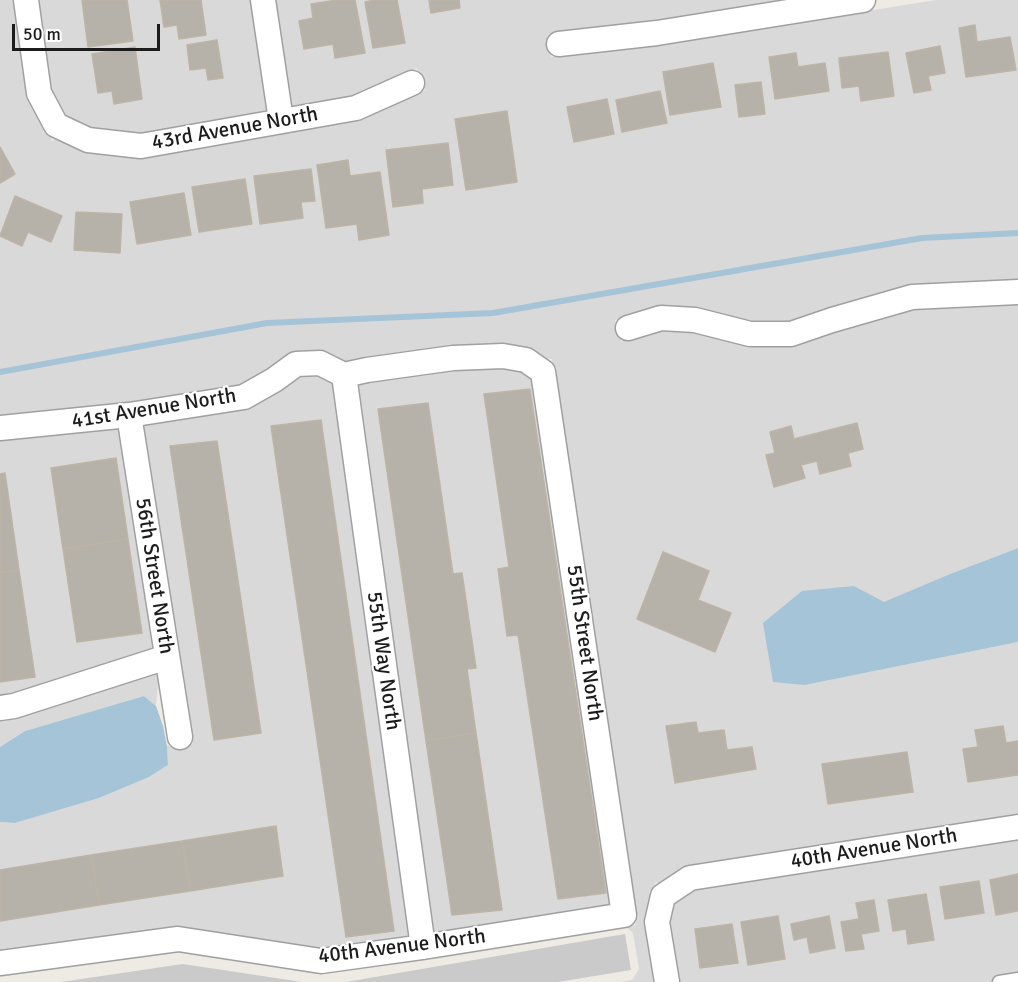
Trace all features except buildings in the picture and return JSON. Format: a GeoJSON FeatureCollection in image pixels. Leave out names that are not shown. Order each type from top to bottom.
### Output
{"type":"FeatureCollection","features":[{"type":"Feature","properties":{"kind":"street","name":"43rd Avenue North"},"geometry":{"type":"LineString","coordinates":[[26,0],[39,93],[56,125],[88,140],[141,146],[356,108],[412,83]]}},
{"type":"Feature","properties":{"kind":"street"},"geometry":{"type":"LineString","coordinates":[[263,0],[281,120]]}},
{"type":"Feature","properties":{"kind":"street"},"geometry":{"type":"LineString","coordinates":[[559,44],[657,33],[862,0]]}},
{"type":"Feature","properties":{"kind":"street"},"geometry":{"type":"LineString","coordinates":[[628,328],[661,318],[695,320],[750,334],[791,334],[843,316],[912,297],[1018,292]]}},
{"type":"Feature","properties":{"kind":"street","name":"55th Street North"},"geometry":{"type":"LineString","coordinates":[[344,375],[453,358],[503,356],[526,360],[543,372],[624,915]]}},
{"type":"Feature","properties":{"kind":"street","name":"41st Avenue North"},"geometry":{"type":"LineString","coordinates":[[0,429],[129,415],[244,397],[296,364],[320,363],[344,375]]}},
{"type":"Feature","properties":{"kind":"street","name":"55th Way North"},"geometry":{"type":"LineString","coordinates":[[344,375],[423,947]]}},
{"type":"Feature","properties":{"kind":"street","name":"56th Street North"},"geometry":{"type":"LineString","coordinates":[[129,415],[180,737]]}},
{"type":"Feature","properties":{"kind":"street"},"geometry":{"type":"LineString","coordinates":[[0,708],[14,706],[167,657]]}},
{"type":"Feature","properties":{"kind":"street","name":"40th Avenue North"},"geometry":{"type":"LineString","coordinates":[[667,982],[657,922],[663,896],[690,878],[1018,827]]}},
{"type":"Feature","properties":{"kind":"street","name":"40th Avenue North"},"geometry":{"type":"LineString","coordinates":[[1,964],[177,939],[321,961],[624,915]]}},
{"type":"Feature","properties":{"kind":"lane"},"geometry":{"type":"LineString","coordinates":[[999,982],[1018,979]]}},
{"type":"Feature","properties":{"kind":"shaded area"},"geometry":{"type":"Polygon","coordinates":[[[0,0],[15,0],[45,126],[43,132],[49,134],[52,141],[57,138],[87,151],[358,119],[425,90],[417,68],[353,96],[290,107],[273,0],[790,0],[656,22],[548,34],[551,57],[659,44],[936,0],[1018,0],[1018,280],[911,286],[885,292],[789,323],[751,323],[661,306],[615,320],[621,341],[662,329],[836,331],[914,309],[1018,303],[1018,548],[884,603],[854,586],[805,685],[1018,642],[1018,815],[688,867],[661,884],[655,882],[654,889],[649,892],[652,898],[657,982],[619,982],[632,980],[639,969],[633,933],[626,927],[636,925],[554,374],[557,368],[553,365],[552,359],[344,363],[269,370],[240,386],[127,404],[0,417],[0,0]]]}},
{"type":"Feature","properties":{"kind":"shaded area"},"geometry":{"type":"Polygon","coordinates":[[[36,0],[252,0],[269,110],[141,134],[90,128],[63,116],[49,89],[36,0]]]}},
{"type":"Feature","properties":{"kind":"shaded area"},"geometry":{"type":"Polygon","coordinates":[[[502,368],[523,371],[534,378],[613,905],[432,934],[355,384],[454,369],[502,368]]]}},
{"type":"Feature","properties":{"kind":"shaded area"},"geometry":{"type":"Polygon","coordinates":[[[318,375],[334,383],[412,937],[320,949],[7,951],[6,948],[0,951],[0,822],[15,823],[99,798],[149,777],[168,765],[167,746],[191,741],[141,425],[300,376],[318,375]]]}},
{"type":"Feature","properties":{"kind":"shaded area"},"geometry":{"type":"Polygon","coordinates":[[[121,428],[155,648],[0,697],[0,440],[121,428]]]}},
{"type":"Feature","properties":{"kind":"shaded area"},"geometry":{"type":"Polygon","coordinates":[[[159,671],[156,706],[144,696],[25,731],[0,747],[0,720],[16,717],[159,671]]]}},
{"type":"Feature","properties":{"kind":"shaded area"},"geometry":{"type":"Polygon","coordinates":[[[1018,838],[1018,982],[677,982],[667,923],[672,904],[694,889],[1018,838]]]}},
{"type":"Feature","properties":{"kind":"shaded area"},"geometry":{"type":"Polygon","coordinates":[[[625,934],[631,970],[558,982],[346,982],[625,934]]]}},
{"type":"Feature","properties":{"kind":"shaded area"},"geometry":{"type":"Polygon","coordinates":[[[183,964],[302,982],[61,982],[183,964]]]}},
{"type":"Feature","properties":{"kind":"water"},"geometry":{"type":"Polygon","coordinates":[[[1018,548],[1018,642],[805,685],[773,682],[763,623],[802,591],[854,586],[884,602],[1018,548]]]}},
{"type":"Feature","properties":{"kind":"water"},"geometry":{"type":"Polygon","coordinates":[[[144,696],[156,706],[163,726],[168,765],[149,777],[99,798],[15,823],[0,822],[0,747],[25,731],[144,696]]]}},
{"type":"Feature","properties":{"kind":"waterway"},"geometry":{"type":"LineString","coordinates":[[0,372],[267,323],[493,313],[922,238],[1018,233]]}}]}
